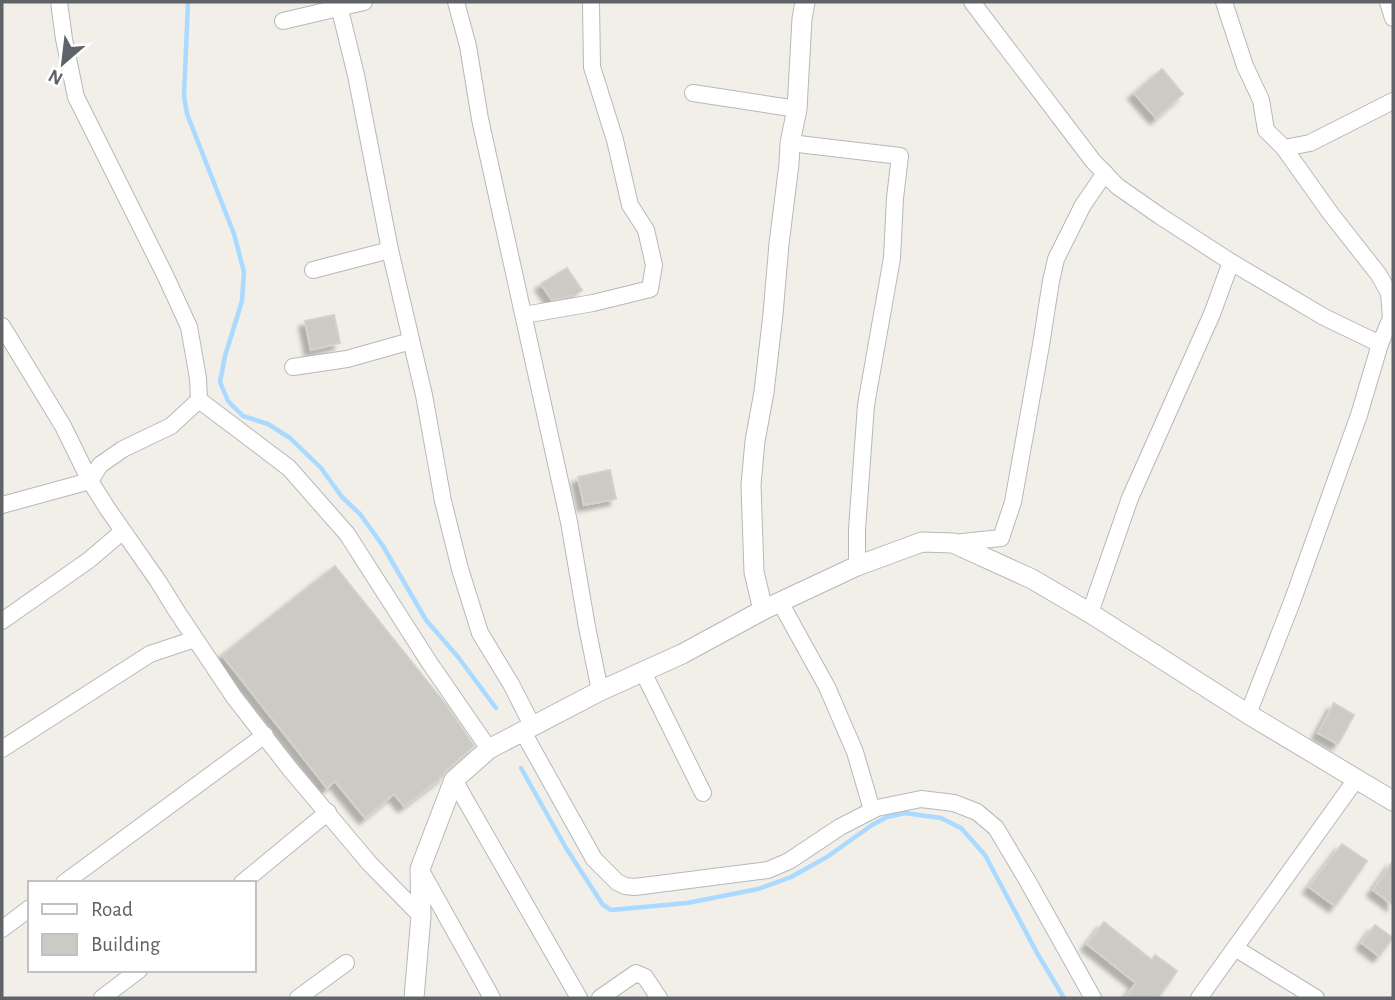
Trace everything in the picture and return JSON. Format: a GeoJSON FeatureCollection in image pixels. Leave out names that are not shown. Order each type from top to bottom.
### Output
{"type":"FeatureCollection","features":[{"type":"Feature","properties":{"kind":"street"},"geometry":{"type":"LineString","coordinates":[[2,505],[90,481],[100,465],[123,449],[171,426],[199,400],[189,327],[76,97],[59,2]]}},
{"type":"Feature","properties":{"kind":"street"},"geometry":{"type":"LineString","coordinates":[[283,21],[339,4],[364,2]]}},
{"type":"Feature","properties":{"kind":"street"},"geometry":{"type":"LineString","coordinates":[[456,2],[468,46],[483,131],[569,522],[600,691]]}},
{"type":"Feature","properties":{"kind":"street"},"geometry":{"type":"LineString","coordinates":[[524,315],[593,303],[650,289],[654,265],[646,230],[630,205],[615,140],[592,66],[592,2]]}},
{"type":"Feature","properties":{"kind":"street"},"geometry":{"type":"LineString","coordinates":[[805,2],[797,109],[790,143],[773,314],[751,485],[754,572],[772,606],[827,687],[855,752],[872,810]]}},
{"type":"Feature","properties":{"kind":"street"},"geometry":{"type":"LineString","coordinates":[[972,2],[1085,150],[1117,186],[1231,262],[1324,317],[1380,344]]}},
{"type":"Feature","properties":{"kind":"street"},"geometry":{"type":"LineString","coordinates":[[1224,2],[1245,66],[1261,100],[1266,130],[1284,148],[1331,215],[1379,275],[1389,293],[1391,318],[1292,601],[1248,714]]}},
{"type":"Feature","properties":{"kind":"street"},"geometry":{"type":"LineString","coordinates":[[1388,2],[1393,18]]}},
{"type":"Feature","properties":{"kind":"street"},"geometry":{"type":"LineString","coordinates":[[339,4],[356,75],[390,250],[424,395],[443,501],[460,569],[480,633],[511,684],[528,729],[594,859],[617,882],[635,887],[768,870],[789,861],[840,827],[877,808],[921,799],[954,803],[977,812],[996,828],[1093,998]]}},
{"type":"Feature","properties":{"kind":"street"},"geometry":{"type":"LineString","coordinates":[[692,93],[797,109]]}},
{"type":"Feature","properties":{"kind":"street"},"geometry":{"type":"LineString","coordinates":[[1284,148],[1310,143],[1392,103]]}},
{"type":"Feature","properties":{"kind":"street"},"geometry":{"type":"LineString","coordinates":[[790,143],[900,156],[892,258],[866,405],[857,566]]}},
{"type":"Feature","properties":{"kind":"street"},"geometry":{"type":"LineString","coordinates":[[414,998],[421,916],[420,869],[454,780],[489,749],[600,691],[682,654],[772,606],[857,566],[922,542],[953,543],[1001,538],[1013,502],[1056,259],[1083,205],[1105,173]]}},
{"type":"Feature","properties":{"kind":"street"},"geometry":{"type":"LineString","coordinates":[[313,270],[390,250]]}},
{"type":"Feature","properties":{"kind":"street"},"geometry":{"type":"LineString","coordinates":[[1090,613],[1130,498],[1212,314],[1231,262]]}},
{"type":"Feature","properties":{"kind":"street"},"geometry":{"type":"LineString","coordinates":[[2,326],[64,426],[90,481],[234,697],[370,864],[421,916]]}},
{"type":"Feature","properties":{"kind":"street"},"geometry":{"type":"LineString","coordinates":[[293,366],[346,359],[411,341]]}},
{"type":"Feature","properties":{"kind":"street"},"geometry":{"type":"LineString","coordinates":[[199,400],[289,468],[346,534],[489,749]]}},
{"type":"Feature","properties":{"kind":"street"},"geometry":{"type":"LineString","coordinates":[[2,621],[89,560],[123,531]]}},
{"type":"Feature","properties":{"kind":"street"},"geometry":{"type":"LineString","coordinates":[[953,543],[1032,579],[1090,613],[1248,714],[1393,801]]}},
{"type":"Feature","properties":{"kind":"street"},"geometry":{"type":"LineString","coordinates":[[2,749],[150,654],[195,639]]}},
{"type":"Feature","properties":{"kind":"street"},"geometry":{"type":"LineString","coordinates":[[643,672],[703,793]]}},
{"type":"Feature","properties":{"kind":"street"},"geometry":{"type":"LineString","coordinates":[[67,881],[265,735]]}},
{"type":"Feature","properties":{"kind":"street"},"geometry":{"type":"LineString","coordinates":[[1199,998],[1357,778]]}},
{"type":"Feature","properties":{"kind":"street"},"geometry":{"type":"LineString","coordinates":[[454,780],[579,998]]}},
{"type":"Feature","properties":{"kind":"street"},"geometry":{"type":"LineString","coordinates":[[244,881],[328,812]]}},
{"type":"Feature","properties":{"kind":"street"},"geometry":{"type":"LineString","coordinates":[[420,869],[492,998]]}},
{"type":"Feature","properties":{"kind":"street"},"geometry":{"type":"LineString","coordinates":[[2,929],[28,910]]}},
{"type":"Feature","properties":{"kind":"street"},"geometry":{"type":"LineString","coordinates":[[1235,948],[1316,998]]}},
{"type":"Feature","properties":{"kind":"street"},"geometry":{"type":"LineString","coordinates":[[298,998],[346,963]]}},
{"type":"Feature","properties":{"kind":"street"},"geometry":{"type":"LineString","coordinates":[[102,998],[136,972]]}},
{"type":"Feature","properties":{"kind":"street"},"geometry":{"type":"LineString","coordinates":[[600,998],[636,973],[645,977],[659,998]]}},
{"type":"Feature","properties":{"kind":"building"},"geometry":{"type":"Polygon","coordinates":[[[1162,69],[1183,94],[1156,118],[1134,93],[1162,69]]]}},
{"type":"Feature","properties":{"kind":"building"},"geometry":{"type":"Polygon","coordinates":[[[567,268],[582,290],[575,295],[552,300],[541,284],[567,268]]]}},
{"type":"Feature","properties":{"kind":"building"},"geometry":{"type":"Polygon","coordinates":[[[334,315],[340,343],[311,350],[305,321],[334,315]]]}},
{"type":"Feature","properties":{"kind":"building"},"geometry":{"type":"Polygon","coordinates":[[[610,470],[616,499],[584,505],[578,477],[610,470]]]}},
{"type":"Feature","properties":{"kind":"building"},"geometry":{"type":"Polygon","coordinates":[[[335,566],[447,706],[474,746],[443,776],[404,806],[394,794],[365,818],[335,781],[327,788],[222,655],[335,566]]]}},
{"type":"Feature","properties":{"kind":"building"},"geometry":{"type":"Polygon","coordinates":[[[1334,703],[1354,715],[1338,744],[1318,733],[1334,703]]]}},
{"type":"Feature","properties":{"kind":"building"},"geometry":{"type":"Polygon","coordinates":[[[1342,844],[1367,861],[1335,906],[1309,887],[1342,844]]]}},
{"type":"Feature","properties":{"kind":"building"},"geometry":{"type":"Polygon","coordinates":[[[1393,861],[1393,905],[1373,890],[1393,861]]]}},
{"type":"Feature","properties":{"kind":"building"},"geometry":{"type":"Polygon","coordinates":[[[1104,922],[1152,960],[1155,955],[1177,971],[1158,998],[1125,998],[1136,983],[1087,944],[1104,922]]]}},
{"type":"Feature","properties":{"kind":"building"},"geometry":{"type":"Polygon","coordinates":[[[1375,925],[1393,938],[1379,956],[1362,943],[1375,925]]]}},
{"type":"Feature","properties":{"kind":"waterway"},"geometry":{"type":"LineString","coordinates":[[188,2],[184,96],[187,114],[234,234],[244,272],[242,301],[220,382],[228,401],[243,416],[268,424],[290,438],[321,468],[383,546],[426,620],[496,708]]}},
{"type":"Feature","properties":{"kind":"waterway"},"geometry":{"type":"LineString","coordinates":[[521,768],[566,848],[603,905],[611,910],[687,903],[758,889],[791,877],[827,857],[887,817],[905,813],[941,818],[961,828],[985,855],[1064,998]]}}]}
